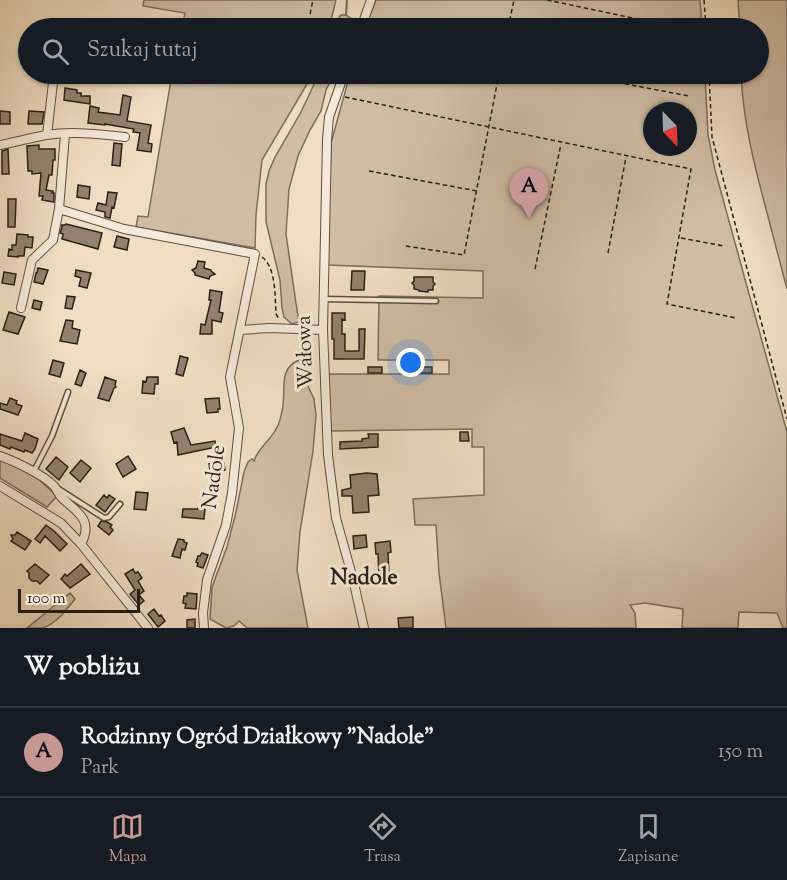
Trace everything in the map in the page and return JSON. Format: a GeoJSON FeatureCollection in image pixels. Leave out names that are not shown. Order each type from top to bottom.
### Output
{"type":"FeatureCollection","features":[{"type":"Feature","properties":{"kind":"street"},"geometry":{"type":"LineString","coordinates":[[365,18],[371,0]]}},
{"type":"Feature","properties":{"kind":"street"},"geometry":{"type":"LineString","coordinates":[[47,135],[53,84]]}},
{"type":"Feature","properties":{"kind":"street","name":"Wałowa"},"geometry":{"type":"LineString","coordinates":[[340,84],[329,117],[327,140],[323,330],[328,455],[336,518],[364,628]]}},
{"type":"Feature","properties":{"kind":"street"},"geometry":{"type":"LineString","coordinates":[[0,145],[47,135],[89,133],[125,137]]}},
{"type":"Feature","properties":{"kind":"street"},"geometry":{"type":"LineString","coordinates":[[21,308],[32,260],[53,240],[59,209],[65,134]]}},
{"type":"Feature","properties":{"kind":"street"},"geometry":{"type":"LineString","coordinates":[[59,209],[124,229],[255,254],[255,256]]}},
{"type":"Feature","properties":{"kind":"street","name":"Nadole"},"geometry":{"type":"LineString","coordinates":[[204,628],[207,580],[226,525],[237,458],[239,428],[230,377],[255,256]]}},
{"type":"Feature","properties":{"kind":"street"},"geometry":{"type":"LineString","coordinates":[[240,330],[323,330]]}},
{"type":"Feature","properties":{"kind":"street"},"geometry":{"type":"LineString","coordinates":[[0,456],[33,471],[54,486],[60,496],[78,511],[84,523],[86,535],[81,544]]}},
{"type":"Feature","properties":{"kind":"street"},"geometry":{"type":"LineString","coordinates":[[0,486],[61,523],[81,544],[148,628]]}},
{"type":"Feature","properties":{"kind":"lane"},"geometry":{"type":"LineString","coordinates":[[323,298],[436,301]]}},
{"type":"Feature","properties":{"kind":"lane"},"geometry":{"type":"LineString","coordinates":[[33,471],[51,436],[68,392]]}},
{"type":"Feature","properties":{"kind":"lane"},"geometry":{"type":"LineString","coordinates":[[54,486],[104,518],[109,517],[120,504]]}},
{"type":"Feature","properties":{"kind":"path"},"geometry":{"type":"LineString","coordinates":[[310,14],[313,0]]}},
{"type":"Feature","properties":{"kind":"path"},"geometry":{"type":"LineString","coordinates":[[510,18],[514,0]]}},
{"type":"Feature","properties":{"kind":"path"},"geometry":{"type":"LineString","coordinates":[[547,0],[632,18]]}},
{"type":"Feature","properties":{"kind":"path"},"geometry":{"type":"LineString","coordinates":[[705,0],[706,18]]}},
{"type":"Feature","properties":{"kind":"path"},"geometry":{"type":"LineString","coordinates":[[406,246],[465,255],[497,84]]}},
{"type":"Feature","properties":{"kind":"path"},"geometry":{"type":"LineString","coordinates":[[626,84],[689,96]]}},
{"type":"Feature","properties":{"kind":"path"},"geometry":{"type":"LineString","coordinates":[[709,84],[712,137],[787,419]]}},
{"type":"Feature","properties":{"kind":"path"},"geometry":{"type":"LineString","coordinates":[[336,95],[691,169],[667,304],[736,318]]}},
{"type":"Feature","properties":{"kind":"path"},"geometry":{"type":"LineString","coordinates":[[535,269],[561,143]]}},
{"type":"Feature","properties":{"kind":"path"},"geometry":{"type":"LineString","coordinates":[[608,253],[627,157]]}},
{"type":"Feature","properties":{"kind":"path"},"geometry":{"type":"LineString","coordinates":[[369,171],[477,191]]}},
{"type":"Feature","properties":{"kind":"path"},"geometry":{"type":"LineString","coordinates":[[680,237],[724,246]]}},
{"type":"Feature","properties":{"kind":"path"},"geometry":{"type":"LineString","coordinates":[[255,256],[264,258],[269,264],[273,277],[276,314],[286,329]]}},
{"type":"Feature","properties":{"kind":"shaded area"},"geometry":{"type":"Polygon","coordinates":[[[144,0],[336,0],[332,18],[184,18],[185,13],[143,6],[144,0]]]}},
{"type":"Feature","properties":{"kind":"shaded area"},"geometry":{"type":"Polygon","coordinates":[[[376,0],[700,0],[701,18],[369,18],[376,0]]]}},
{"type":"Feature","properties":{"kind":"shaded area"},"geometry":{"type":"Polygon","coordinates":[[[738,0],[787,0],[787,289],[753,159],[742,91],[742,84],[769,84],[769,18],[739,18],[738,0]]]}},
{"type":"Feature","properties":{"kind":"shaded area"},"geometry":{"type":"Polygon","coordinates":[[[341,15],[346,15],[350,18],[339,18],[341,15]]]}},
{"type":"Feature","properties":{"kind":"shaded area"},"geometry":{"type":"Polygon","coordinates":[[[170,84],[307,84],[262,160],[255,248],[136,227],[138,216],[148,217],[170,84]]]}},
{"type":"Feature","properties":{"kind":"shaded area"},"geometry":{"type":"Polygon","coordinates":[[[314,84],[329,84],[321,111],[298,156],[289,189],[286,234],[299,322],[292,324],[284,317],[280,280],[266,222],[266,184],[275,157],[314,84]]]}},
{"type":"Feature","properties":{"kind":"shaded area"},"geometry":{"type":"Polygon","coordinates":[[[347,84],[705,84],[708,135],[715,170],[787,432],[787,628],[783,628],[777,613],[739,612],[738,628],[682,628],[683,609],[645,603],[630,605],[635,613],[636,628],[446,628],[436,525],[415,525],[413,499],[484,495],[484,447],[472,447],[472,429],[331,431],[328,374],[449,374],[449,360],[378,360],[379,296],[483,298],[483,271],[327,265],[331,143],[347,84]]]}},
{"type":"Feature","properties":{"kind":"shaded area"},"geometry":{"type":"Polygon","coordinates":[[[299,360],[306,361],[308,386],[314,399],[316,415],[297,570],[308,628],[247,628],[239,621],[234,626],[226,628],[210,619],[212,587],[227,547],[244,472],[248,462],[252,459],[254,461],[277,427],[283,404],[285,375],[292,364],[299,360]]]}},
{"type":"Feature","properties":{"kind":"shaded area"},"geometry":{"type":"Polygon","coordinates":[[[0,460],[26,468],[57,496],[47,507],[0,478],[0,460]]]}},
{"type":"Feature","properties":{"kind":"shaded area"},"geometry":{"type":"Polygon","coordinates":[[[70,593],[75,599],[56,620],[42,628],[27,628],[70,593]]]}},
{"type":"Feature","properties":{"kind":"building"},"geometry":{"type":"Polygon","coordinates":[[[65,88],[77,90],[81,96],[90,96],[90,104],[64,100],[65,88]]]}},
{"type":"Feature","properties":{"kind":"building"},"geometry":{"type":"Polygon","coordinates":[[[123,95],[131,97],[127,121],[151,125],[148,143],[152,144],[151,152],[137,150],[140,133],[133,132],[134,129],[88,123],[90,106],[99,108],[98,112],[120,115],[123,95]]]}},
{"type":"Feature","properties":{"kind":"building"},"geometry":{"type":"Polygon","coordinates":[[[0,111],[10,112],[10,124],[0,124],[0,111]]]}},
{"type":"Feature","properties":{"kind":"building"},"geometry":{"type":"Polygon","coordinates":[[[29,111],[44,112],[42,124],[28,124],[29,111]]]}},
{"type":"Feature","properties":{"kind":"building"},"geometry":{"type":"Polygon","coordinates":[[[114,143],[122,144],[120,166],[112,165],[114,143]]]}},
{"type":"Feature","properties":{"kind":"building"},"geometry":{"type":"Polygon","coordinates":[[[39,145],[39,149],[55,149],[52,175],[49,175],[46,190],[53,191],[54,202],[42,200],[43,196],[39,196],[41,173],[32,174],[32,171],[28,171],[27,146],[39,145]]]}},
{"type":"Feature","properties":{"kind":"building"},"geometry":{"type":"Polygon","coordinates":[[[8,149],[9,174],[2,174],[2,151],[8,149]]]}},
{"type":"Feature","properties":{"kind":"building"},"geometry":{"type":"Polygon","coordinates":[[[78,185],[90,187],[89,199],[77,197],[78,185]]]}},
{"type":"Feature","properties":{"kind":"building"},"geometry":{"type":"Polygon","coordinates":[[[108,192],[117,193],[110,218],[105,217],[105,212],[96,210],[98,203],[106,205],[108,192]]]}},
{"type":"Feature","properties":{"kind":"building"},"geometry":{"type":"Polygon","coordinates":[[[8,199],[16,199],[15,227],[8,227],[8,199]]]}},
{"type":"Feature","properties":{"kind":"building"},"geometry":{"type":"Polygon","coordinates":[[[62,225],[102,233],[98,249],[62,239],[63,234],[60,233],[62,225]]]}},
{"type":"Feature","properties":{"kind":"building"},"geometry":{"type":"Polygon","coordinates":[[[17,234],[33,237],[32,248],[25,247],[24,256],[8,256],[9,249],[12,250],[12,245],[16,245],[17,234]]]}},
{"type":"Feature","properties":{"kind":"building"},"geometry":{"type":"Polygon","coordinates":[[[117,236],[129,239],[127,250],[114,247],[117,236]]]}},
{"type":"Feature","properties":{"kind":"building"},"geometry":{"type":"Polygon","coordinates":[[[198,261],[205,262],[204,268],[215,274],[209,279],[195,275],[192,270],[196,268],[198,261]]]}},
{"type":"Feature","properties":{"kind":"building"},"geometry":{"type":"Polygon","coordinates":[[[38,268],[48,270],[43,284],[34,282],[38,268]]]}},
{"type":"Feature","properties":{"kind":"building"},"geometry":{"type":"Polygon","coordinates":[[[76,270],[91,273],[87,288],[79,286],[81,278],[75,276],[76,270]]]}},
{"type":"Feature","properties":{"kind":"building"},"geometry":{"type":"Polygon","coordinates":[[[352,271],[365,271],[364,290],[351,290],[352,271]]]}},
{"type":"Feature","properties":{"kind":"building"},"geometry":{"type":"Polygon","coordinates":[[[4,272],[16,274],[14,285],[2,283],[4,272]]]}},
{"type":"Feature","properties":{"kind":"building"},"geometry":{"type":"Polygon","coordinates":[[[414,277],[433,277],[435,284],[433,290],[428,290],[428,292],[414,289],[412,283],[414,277]]]}},
{"type":"Feature","properties":{"kind":"building"},"geometry":{"type":"Polygon","coordinates":[[[210,290],[222,292],[219,312],[223,313],[221,322],[212,320],[212,334],[200,334],[201,324],[205,325],[211,300],[209,300],[210,290]]]}},
{"type":"Feature","properties":{"kind":"building"},"geometry":{"type":"Polygon","coordinates":[[[67,296],[75,297],[72,309],[65,308],[67,296]]]}},
{"type":"Feature","properties":{"kind":"building"},"geometry":{"type":"Polygon","coordinates":[[[34,300],[42,302],[40,310],[32,308],[34,300]]]}},
{"type":"Feature","properties":{"kind":"building"},"geometry":{"type":"Polygon","coordinates":[[[9,312],[25,317],[18,334],[3,330],[9,312]]]}},
{"type":"Feature","properties":{"kind":"building"},"geometry":{"type":"Polygon","coordinates":[[[332,313],[345,313],[345,320],[342,319],[342,334],[345,334],[345,351],[359,351],[359,329],[365,329],[364,359],[334,359],[332,313]]]}},
{"type":"Feature","properties":{"kind":"building"},"geometry":{"type":"Polygon","coordinates":[[[66,320],[73,321],[72,328],[80,330],[77,344],[60,341],[66,320]]]}},
{"type":"Feature","properties":{"kind":"building"},"geometry":{"type":"Polygon","coordinates":[[[180,356],[188,358],[183,376],[176,374],[180,356]]]}},
{"type":"Feature","properties":{"kind":"building"},"geometry":{"type":"Polygon","coordinates":[[[53,360],[64,363],[60,377],[49,374],[53,360]]]}},
{"type":"Feature","properties":{"kind":"building"},"geometry":{"type":"Polygon","coordinates":[[[368,367],[382,367],[382,373],[368,373],[368,367]]]}},
{"type":"Feature","properties":{"kind":"building"},"geometry":{"type":"Polygon","coordinates":[[[419,367],[432,367],[432,373],[419,373],[419,367]]]}},
{"type":"Feature","properties":{"kind":"building"},"geometry":{"type":"Polygon","coordinates":[[[80,370],[86,373],[81,386],[75,384],[80,370]]]}},
{"type":"Feature","properties":{"kind":"building"},"geometry":{"type":"Polygon","coordinates":[[[105,377],[116,381],[116,387],[109,401],[98,398],[105,377]]]}},
{"type":"Feature","properties":{"kind":"building"},"geometry":{"type":"Polygon","coordinates":[[[147,377],[158,377],[154,394],[142,393],[143,381],[146,382],[147,377]]]}},
{"type":"Feature","properties":{"kind":"building"},"geometry":{"type":"Polygon","coordinates":[[[10,398],[22,406],[18,415],[0,409],[0,403],[7,405],[10,398]]]}},
{"type":"Feature","properties":{"kind":"building"},"geometry":{"type":"Polygon","coordinates":[[[219,398],[218,412],[207,413],[205,399],[219,398]]]}},
{"type":"Feature","properties":{"kind":"building"},"geometry":{"type":"Polygon","coordinates":[[[184,428],[191,445],[215,441],[216,447],[178,455],[177,442],[174,443],[171,432],[184,428]]]}},
{"type":"Feature","properties":{"kind":"building"},"geometry":{"type":"Polygon","coordinates":[[[460,432],[468,432],[469,441],[460,441],[460,432]]]}},
{"type":"Feature","properties":{"kind":"building"},"geometry":{"type":"Polygon","coordinates":[[[25,433],[38,439],[32,453],[0,445],[0,434],[22,441],[25,433]]]}},
{"type":"Feature","properties":{"kind":"building"},"geometry":{"type":"Polygon","coordinates":[[[368,434],[378,434],[378,447],[340,449],[340,442],[362,441],[362,439],[369,438],[368,434]]]}},
{"type":"Feature","properties":{"kind":"building"},"geometry":{"type":"Polygon","coordinates":[[[128,456],[136,469],[123,477],[116,464],[128,456]]]}},
{"type":"Feature","properties":{"kind":"building"},"geometry":{"type":"Polygon","coordinates":[[[56,457],[68,467],[59,480],[46,469],[56,457]]]}},
{"type":"Feature","properties":{"kind":"building"},"geometry":{"type":"Polygon","coordinates":[[[81,460],[91,468],[80,482],[70,473],[81,460]]]}},
{"type":"Feature","properties":{"kind":"building"},"geometry":{"type":"Polygon","coordinates":[[[224,463],[225,470],[210,471],[209,464],[224,463]]]}},
{"type":"Feature","properties":{"kind":"building"},"geometry":{"type":"Polygon","coordinates":[[[377,474],[379,495],[368,496],[369,512],[353,513],[352,496],[342,496],[342,490],[351,488],[350,475],[377,474]]]}},
{"type":"Feature","properties":{"kind":"building"},"geometry":{"type":"Polygon","coordinates":[[[136,492],[148,493],[146,510],[134,509],[136,492]]]}},
{"type":"Feature","properties":{"kind":"building"},"geometry":{"type":"Polygon","coordinates":[[[104,495],[115,499],[105,512],[96,505],[104,495]]]}},
{"type":"Feature","properties":{"kind":"building"},"geometry":{"type":"Polygon","coordinates":[[[205,508],[204,519],[182,517],[183,509],[205,508]]]}},
{"type":"Feature","properties":{"kind":"building"},"geometry":{"type":"Polygon","coordinates":[[[101,521],[112,525],[110,527],[113,530],[109,535],[98,526],[101,521]]]}},
{"type":"Feature","properties":{"kind":"building"},"geometry":{"type":"Polygon","coordinates":[[[46,525],[67,544],[60,551],[45,536],[40,543],[35,539],[46,525]]]}},
{"type":"Feature","properties":{"kind":"building"},"geometry":{"type":"Polygon","coordinates":[[[17,532],[31,541],[25,550],[11,541],[13,539],[11,535],[17,532]]]}},
{"type":"Feature","properties":{"kind":"building"},"geometry":{"type":"Polygon","coordinates":[[[366,535],[367,547],[354,549],[353,536],[366,535]]]}},
{"type":"Feature","properties":{"kind":"building"},"geometry":{"type":"Polygon","coordinates":[[[178,539],[187,543],[185,550],[182,549],[180,558],[172,556],[178,539]]]}},
{"type":"Feature","properties":{"kind":"building"},"geometry":{"type":"Polygon","coordinates":[[[390,541],[389,575],[398,574],[399,580],[381,582],[381,585],[368,583],[368,577],[379,576],[375,543],[390,541]]]}},
{"type":"Feature","properties":{"kind":"building"},"geometry":{"type":"Polygon","coordinates":[[[202,553],[208,555],[203,568],[197,566],[196,562],[202,553]]]}},
{"type":"Feature","properties":{"kind":"building"},"geometry":{"type":"Polygon","coordinates":[[[35,564],[49,575],[40,584],[29,578],[27,571],[35,564]]]}},
{"type":"Feature","properties":{"kind":"building"},"geometry":{"type":"Polygon","coordinates":[[[81,564],[90,574],[70,588],[61,579],[81,564]]]}},
{"type":"Feature","properties":{"kind":"building"},"geometry":{"type":"Polygon","coordinates":[[[133,569],[142,578],[138,581],[144,591],[139,595],[144,601],[139,605],[130,594],[135,590],[125,574],[133,569]]]}},
{"type":"Feature","properties":{"kind":"building"},"geometry":{"type":"Polygon","coordinates":[[[187,593],[197,594],[196,609],[185,608],[186,604],[183,603],[187,593]]]}},
{"type":"Feature","properties":{"kind":"building"},"geometry":{"type":"Polygon","coordinates":[[[154,609],[165,621],[158,627],[148,614],[154,609]]]}},
{"type":"Feature","properties":{"kind":"building"},"geometry":{"type":"Polygon","coordinates":[[[413,617],[413,628],[399,628],[398,618],[413,617]]]}},
{"type":"Feature","properties":{"kind":"building"},"geometry":{"type":"Polygon","coordinates":[[[195,619],[195,628],[187,628],[187,620],[195,619]]]}},
{"type":"Feature","properties":{"kind":"waterway"},"geometry":{"type":"LineString","coordinates":[[346,15],[347,0]]}},
{"type":"Feature","properties":{"kind":"place","name":"Rodzinny Ogród Działkowy \"Nadole\""},"geometry":{"type":"Point","coordinates":[529,218]}},
{"type":"Feature","properties":{"kind":"district","name":"Nadole"},"geometry":{"type":"Point","coordinates":[364,579]}}]}
